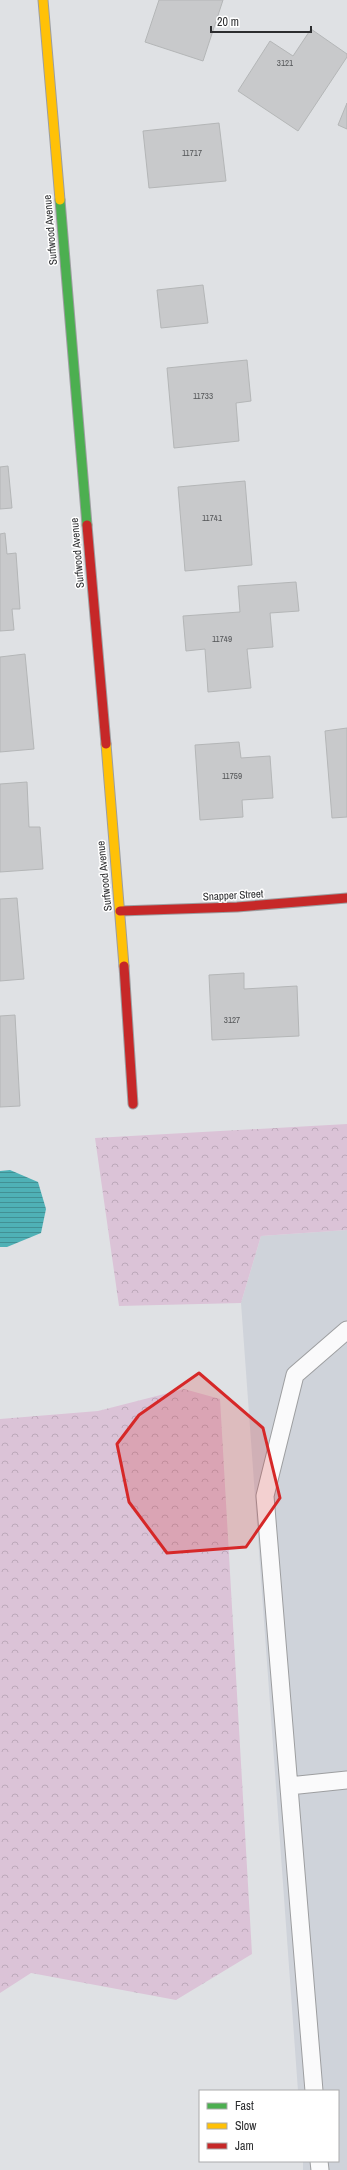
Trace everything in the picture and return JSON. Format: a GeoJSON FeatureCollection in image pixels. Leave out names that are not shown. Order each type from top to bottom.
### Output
{"type":"FeatureCollection","features":[{"type":"Feature","properties":{"kind":"street","name":"Surfwood Avenue"},"geometry":{"type":"LineString","coordinates":[[43,0],[120,911],[133,1104]]}},
{"type":"Feature","properties":{"kind":"street","name":"Snapper Street"},"geometry":{"type":"LineString","coordinates":[[120,911],[237,907],[347,898]]}},
{"type":"Feature","properties":{"kind":"lane"},"geometry":{"type":"LineString","coordinates":[[314,2090],[265,1496],[295,1375],[347,1330]]}},
{"type":"Feature","properties":{"kind":"lane"},"geometry":{"type":"LineString","coordinates":[[289,1786],[347,1780]]}},
{"type":"Feature","properties":{"kind":"highlighted area"},"geometry":{"type":"Polygon","coordinates":[[[199,1373],[263,1428],[280,1498],[246,1547],[167,1553],[129,1502],[117,1444],[139,1415],[199,1373]]]}},
{"type":"Feature","properties":{"kind":"shaded area"},"geometry":{"type":"Polygon","coordinates":[[[347,1230],[347,2170],[303,2170],[303,2162],[339,2162],[339,2090],[298,2090],[241,1303],[261,1236],[347,1230]]]}},
{"type":"Feature","properties":{"kind":"green space"},"geometry":{"type":"Polygon","coordinates":[[[347,1124],[347,1230],[261,1236],[241,1303],[119,1306],[95,1138],[347,1124]]]}},
{"type":"Feature","properties":{"kind":"green space"},"geometry":{"type":"Polygon","coordinates":[[[184,1389],[220,1399],[252,1954],[176,2000],[31,1973],[0,1993],[0,1419],[98,1411],[184,1389]]]}},
{"type":"Feature","properties":{"kind":"water"},"geometry":{"type":"Polygon","coordinates":[[[10,1170],[38,1182],[46,1209],[41,1233],[7,1247],[0,1247],[0,1171],[10,1170]]]}},
{"type":"Feature","properties":{"kind":"building"},"geometry":{"type":"Polygon","coordinates":[[[159,0],[223,0],[203,61],[145,42],[159,0]]]}},
{"type":"Feature","properties":{"kind":"building"},"geometry":{"type":"Polygon","coordinates":[[[311,29],[347,54],[347,57],[298,131],[238,91],[270,41],[293,56],[311,29]]]}},
{"type":"Feature","properties":{"kind":"building"},"geometry":{"type":"Polygon","coordinates":[[[347,103],[347,129],[338,125],[347,103]]]}},
{"type":"Feature","properties":{"kind":"building"},"geometry":{"type":"Polygon","coordinates":[[[219,123],[226,181],[149,188],[143,131],[219,123]]]}},
{"type":"Feature","properties":{"kind":"building"},"geometry":{"type":"Polygon","coordinates":[[[203,285],[208,323],[161,328],[157,290],[203,285]]]}},
{"type":"Feature","properties":{"kind":"building"},"geometry":{"type":"Polygon","coordinates":[[[247,360],[251,401],[236,403],[239,441],[174,448],[167,368],[247,360]]]}},
{"type":"Feature","properties":{"kind":"building"},"geometry":{"type":"Polygon","coordinates":[[[8,466],[12,508],[0,509],[0,467],[8,466]]]}},
{"type":"Feature","properties":{"kind":"building"},"geometry":{"type":"Polygon","coordinates":[[[245,481],[252,565],[185,571],[178,487],[245,481]]]}},
{"type":"Feature","properties":{"kind":"building"},"geometry":{"type":"Polygon","coordinates":[[[5,533],[7,554],[16,553],[20,609],[12,609],[14,630],[0,631],[0,534],[5,533]]]}},
{"type":"Feature","properties":{"kind":"building"},"geometry":{"type":"Polygon","coordinates":[[[296,582],[299,611],[270,613],[273,647],[247,649],[251,688],[208,692],[205,649],[186,651],[183,616],[240,612],[238,586],[296,582]]]}},
{"type":"Feature","properties":{"kind":"building"},"geometry":{"type":"Polygon","coordinates":[[[25,654],[34,749],[0,752],[0,657],[25,654]]]}},
{"type":"Feature","properties":{"kind":"building"},"geometry":{"type":"Polygon","coordinates":[[[347,728],[347,817],[332,818],[325,731],[347,728]]]}},
{"type":"Feature","properties":{"kind":"building"},"geometry":{"type":"Polygon","coordinates":[[[239,742],[241,758],[270,756],[273,798],[242,800],[243,817],[200,820],[195,745],[239,742]]]}},
{"type":"Feature","properties":{"kind":"building"},"geometry":{"type":"Polygon","coordinates":[[[27,782],[29,827],[40,827],[43,869],[0,872],[0,784],[27,782]]]}},
{"type":"Feature","properties":{"kind":"building"},"geometry":{"type":"Polygon","coordinates":[[[17,898],[24,979],[0,981],[0,899],[17,898]]]}},
{"type":"Feature","properties":{"kind":"building"},"geometry":{"type":"Polygon","coordinates":[[[244,973],[244,989],[297,986],[299,1036],[212,1040],[209,975],[244,973]]]}},
{"type":"Feature","properties":{"kind":"building"},"geometry":{"type":"Polygon","coordinates":[[[15,1015],[20,1106],[0,1107],[0,1016],[15,1015]]]}},
{"type":"Feature","properties":{"kind":"traffic: fast"},"geometry":{"type":"LineString","coordinates":[[60,200],[87,525]]}},
{"type":"Feature","properties":{"kind":"traffic: slow"},"geometry":{"type":"LineString","coordinates":[[43,0],[60,200]]}},
{"type":"Feature","properties":{"kind":"traffic: slow"},"geometry":{"type":"LineString","coordinates":[[106,744],[124,966]]}},
{"type":"Feature","properties":{"kind":"traffic: jam"},"geometry":{"type":"LineString","coordinates":[[87,525],[106,744]]}},
{"type":"Feature","properties":{"kind":"traffic: jam"},"geometry":{"type":"LineString","coordinates":[[120,911],[237,907],[347,898]]}},
{"type":"Feature","properties":{"kind":"traffic: jam"},"geometry":{"type":"LineString","coordinates":[[124,966],[133,1104]]}}]}
